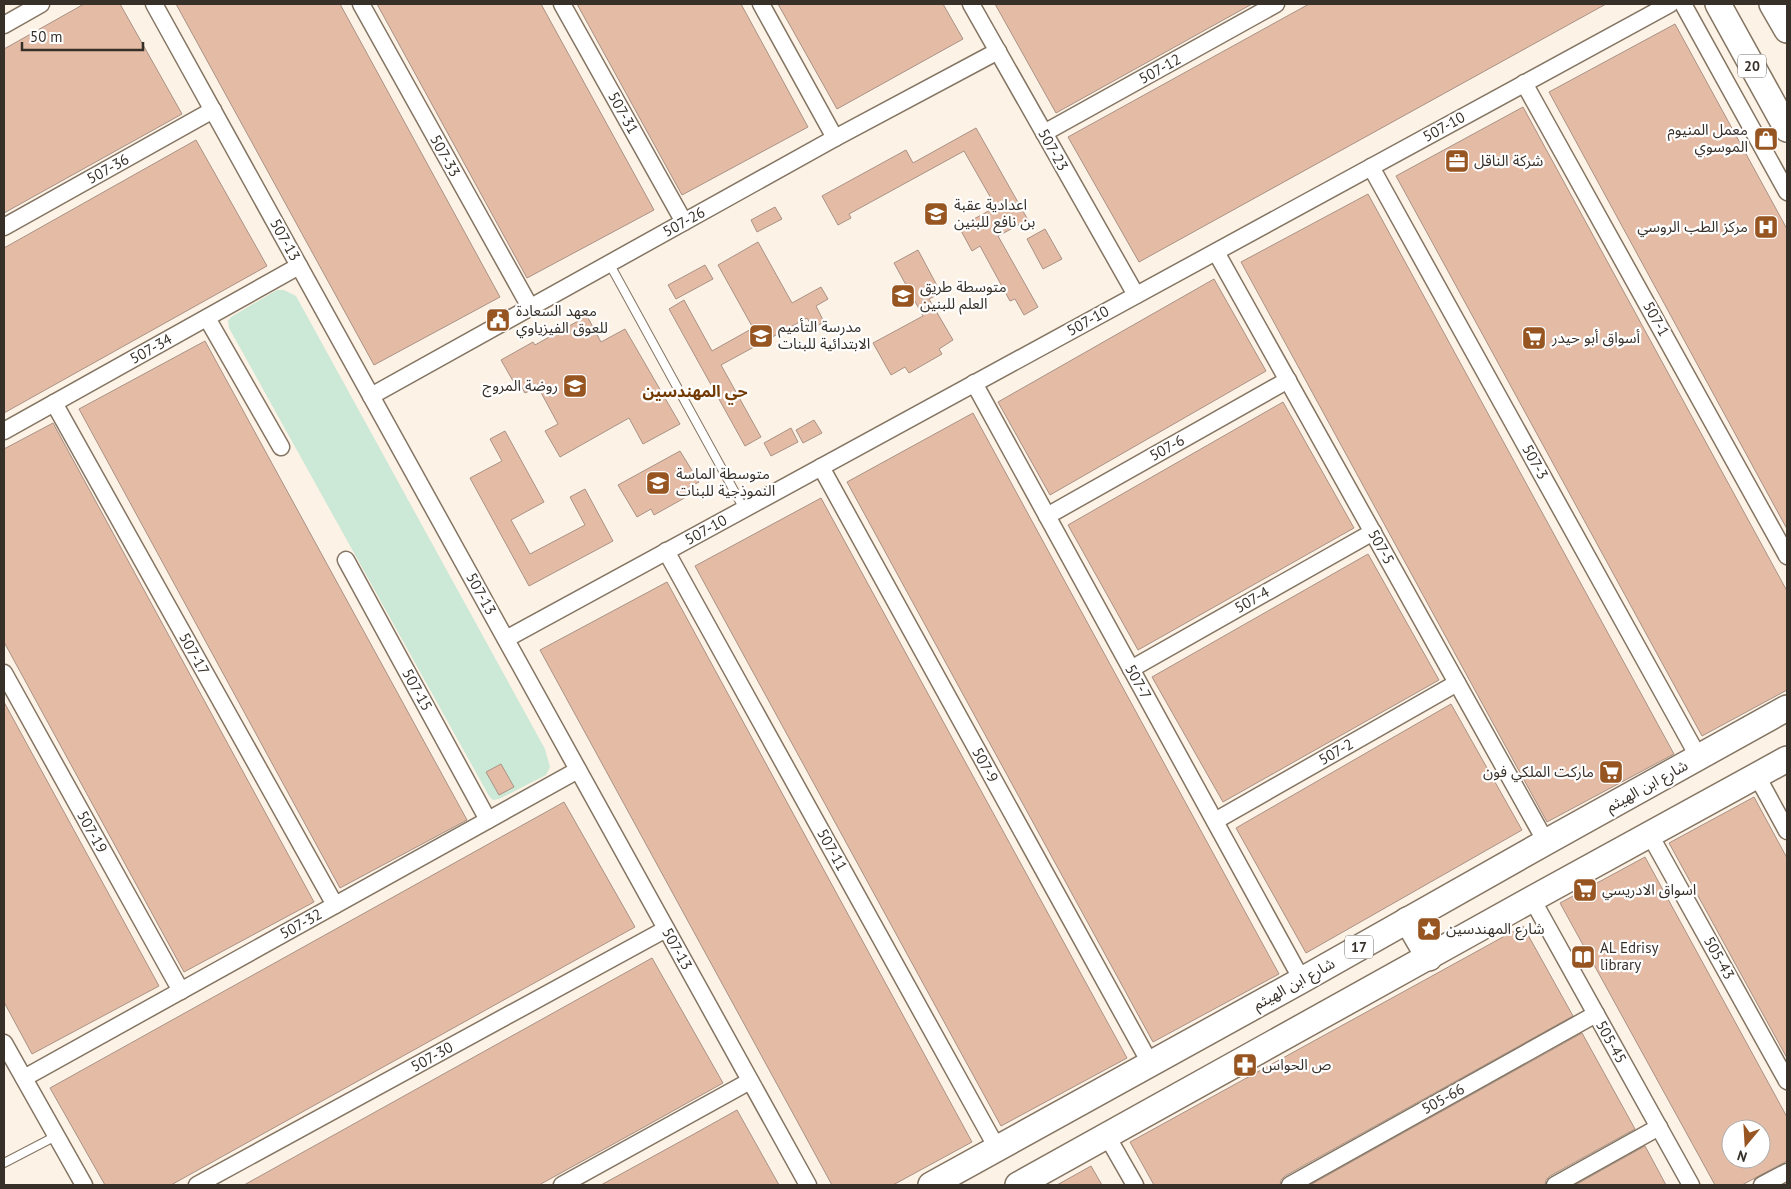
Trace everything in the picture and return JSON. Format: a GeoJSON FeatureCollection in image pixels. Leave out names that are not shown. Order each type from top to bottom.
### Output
{"type":"FeatureCollection","features":[{"type":"Feature","properties":{"kind":"main road","name":"20"},"geometry":{"type":"LineString","coordinates":[[1718,4],[1787,129]]}},
{"type":"Feature","properties":{"kind":"main road"},"geometry":{"type":"LineString","coordinates":[[1772,4],[1787,30]]}},
{"type":"Feature","properties":{"kind":"main road","name":"شارع ابن الهيثم"},"geometry":{"type":"LineString","coordinates":[[931,1185],[1302,980],[1787,708]]}},
{"type":"Feature","properties":{"kind":"main road"},"geometry":{"type":"LineString","coordinates":[[1018,1185],[1787,759]]}},
{"type":"Feature","properties":{"kind":"main road"},"geometry":{"type":"LineString","coordinates":[[1407,920],[1429,958]]}},
{"type":"Feature","properties":{"kind":"street"},"geometry":{"type":"LineString","coordinates":[[4,25],[41,4]]}},
{"type":"Feature","properties":{"kind":"street","name":"507-13"},"geometry":{"type":"LineString","coordinates":[[154,4],[808,1185]]}},
{"type":"Feature","properties":{"kind":"street","name":"507-33"},"geometry":{"type":"LineString","coordinates":[[361,4],[530,307]]}},
{"type":"Feature","properties":{"kind":"street","name":"507-31"},"geometry":{"type":"LineString","coordinates":[[562,4],[684,222]]}},
{"type":"Feature","properties":{"kind":"street"},"geometry":{"type":"LineString","coordinates":[[761,4],[835,138]]}},
{"type":"Feature","properties":{"kind":"street","name":"507-23"},"geometry":{"type":"LineString","coordinates":[[971,4],[1136,295]]}},
{"type":"Feature","properties":{"kind":"street","name":"507-12"},"geometry":{"type":"LineString","coordinates":[[1044,133],[1276,4]]}},
{"type":"Feature","properties":{"kind":"street","name":"507-10"},"geometry":{"type":"LineString","coordinates":[[506,639],[1670,4]]}},
{"type":"Feature","properties":{"kind":"street"},"geometry":{"type":"LineString","coordinates":[[1683,4],[1787,192]]}},
{"type":"Feature","properties":{"kind":"street","name":"507-26"},"geometry":{"type":"LineString","coordinates":[[371,396],[835,138],[998,51]]}},
{"type":"Feature","properties":{"kind":"street","name":"507-1"},"geometry":{"type":"LineString","coordinates":[[1524,83],[1787,556]]}},
{"type":"Feature","properties":{"kind":"street","name":"507-36"},"geometry":{"type":"LineString","coordinates":[[4,227],[213,110]]}},
{"type":"Feature","properties":{"kind":"street","name":"507-3"},"geometry":{"type":"LineString","coordinates":[[1371,167],[1699,758]]}},
{"type":"Feature","properties":{"kind":"street","name":"507-5"},"geometry":{"type":"LineString","coordinates":[[1216,252],[1546,842]]}},
{"type":"Feature","properties":{"kind":"street","name":"507-34"},"geometry":{"type":"LineString","coordinates":[[4,431],[299,266]]}},
{"type":"Feature","properties":{"kind":"street"},"geometry":{"type":"LineString","coordinates":[[207,318],[281,447]]}},
{"type":"Feature","properties":{"kind":"street","name":"507-6"},"geometry":{"type":"LineString","coordinates":[[1047,516],[1288,380]]}},
{"type":"Feature","properties":{"kind":"street","name":"507-7"},"geometry":{"type":"LineString","coordinates":[[974,384],[1302,980]]}},
{"type":"Feature","properties":{"kind":"street","name":"507-17"},"geometry":{"type":"LineString","coordinates":[[54,403],[335,906]]}},
{"type":"Feature","properties":{"kind":"street","name":"507-9"},"geometry":{"type":"LineString","coordinates":[[821,467],[1150,1063]]}},
{"type":"Feature","properties":{"kind":"street","name":"507-4"},"geometry":{"type":"LineString","coordinates":[[1131,669],[1373,532]]}},
{"type":"Feature","properties":{"kind":"street","name":"507-11"},"geometry":{"type":"LineString","coordinates":[[666,551],[997,1148]]}},
{"type":"Feature","properties":{"kind":"street","name":"507-15"},"geometry":{"type":"LineString","coordinates":[[346,560],[488,820]]}},
{"type":"Feature","properties":{"kind":"street","name":"507-19"},"geometry":{"type":"LineString","coordinates":[[4,673],[181,991]]}},
{"type":"Feature","properties":{"kind":"street","name":"507-2"},"geometry":{"type":"LineString","coordinates":[[1215,821],[1457,683]]}},
{"type":"Feature","properties":{"kind":"street","name":"507-32"},"geometry":{"type":"LineString","coordinates":[[24,1078],[578,770]]}},
{"type":"Feature","properties":{"kind":"street"},"geometry":{"type":"LineString","coordinates":[[1757,776],[1787,831]]}},
{"type":"Feature","properties":{"kind":"street","name":"505-43"},"geometry":{"type":"LineString","coordinates":[[1650,835],[1787,1081]]}},
{"type":"Feature","properties":{"kind":"street","name":"505-45"},"geometry":{"type":"LineString","coordinates":[[1532,899],[1691,1185]]}},
{"type":"Feature","properties":{"kind":"street","name":"507-30"},"geometry":{"type":"LineString","coordinates":[[197,1185],[666,929]]}},
{"type":"Feature","properties":{"kind":"street","name":"505-66"},"geometry":{"type":"LineString","coordinates":[[1290,1185],[1596,1014]]}},
{"type":"Feature","properties":{"kind":"street"},"geometry":{"type":"LineString","coordinates":[[4,1043],[84,1185]]}},
{"type":"Feature","properties":{"kind":"street"},"geometry":{"type":"LineString","coordinates":[[562,1185],[750,1081]]}},
{"type":"Feature","properties":{"kind":"street"},"geometry":{"type":"LineString","coordinates":[[1555,1185],[1659,1127]]}},
{"type":"Feature","properties":{"kind":"street"},"geometry":{"type":"LineString","coordinates":[[1108,1136],[1135,1185]]}},
{"type":"Feature","properties":{"kind":"street"},"geometry":{"type":"LineString","coordinates":[[1762,1185],[1787,1172]]}},
{"type":"Feature","properties":{"kind":"lane"},"geometry":{"type":"LineString","coordinates":[[609,264],[744,509]]}},
{"type":"Feature","properties":{"kind":"lane"},"geometry":{"type":"LineString","coordinates":[[4,1163],[56,1136]]}},
{"type":"Feature","properties":{"kind":"green space"},"geometry":{"type":"Polygon","coordinates":[[[277,290],[284,290],[296,296],[545,749],[550,767],[546,775],[499,799],[493,800],[489,796],[229,328],[228,321],[231,317],[277,290]]]}},
{"type":"Feature","properties":{"kind":"building"},"geometry":{"type":"Polygon","coordinates":[[[84,4],[120,4],[182,114],[4,213],[4,49],[84,4]]]}},
{"type":"Feature","properties":{"kind":"building"},"geometry":{"type":"Polygon","coordinates":[[[176,4],[340,4],[500,297],[374,365],[176,4]]]}},
{"type":"Feature","properties":{"kind":"building"},"geometry":{"type":"Polygon","coordinates":[[[377,4],[541,4],[654,210],[527,278],[377,4]]]}},
{"type":"Feature","properties":{"kind":"building"},"geometry":{"type":"Polygon","coordinates":[[[577,4],[741,4],[808,127],[682,195],[577,4]]]}},
{"type":"Feature","properties":{"kind":"building"},"geometry":{"type":"Polygon","coordinates":[[[778,4],[943,4],[963,39],[837,109],[778,4]]]}},
{"type":"Feature","properties":{"kind":"building"},"geometry":{"type":"Polygon","coordinates":[[[995,4],[1252,4],[1056,113],[995,4]]]}},
{"type":"Feature","properties":{"kind":"building"},"geometry":{"type":"Polygon","coordinates":[[[1309,4],[1606,4],[1139,262],[1068,137],[1309,4]]]}},
{"type":"Feature","properties":{"kind":"building"},"geometry":{"type":"Polygon","coordinates":[[[1675,24],[1787,229],[1787,529],[1549,92],[1675,24]]]}},
{"type":"Feature","properties":{"kind":"building"},"geometry":{"type":"Polygon","coordinates":[[[1523,107],[1787,591],[1787,690],[1702,736],[1396,176],[1523,107]]]}},
{"type":"Feature","properties":{"kind":"building"},"geometry":{"type":"Polygon","coordinates":[[[976,128],[1028,220],[998,236],[1038,307],[1024,315],[1015,299],[1010,301],[980,246],[972,251],[959,227],[996,207],[964,151],[849,214],[851,218],[838,225],[822,196],[906,150],[913,163],[976,128]]]}},
{"type":"Feature","properties":{"kind":"building"},"geometry":{"type":"Polygon","coordinates":[[[196,140],[267,266],[4,413],[4,248],[196,140]]]}},
{"type":"Feature","properties":{"kind":"building"},"geometry":{"type":"Polygon","coordinates":[[[1368,194],[1674,754],[1547,822],[1241,262],[1368,194]]]}},
{"type":"Feature","properties":{"kind":"building"},"geometry":{"type":"Polygon","coordinates":[[[775,207],[782,219],[757,232],[751,220],[775,207]]]}},
{"type":"Feature","properties":{"kind":"building"},"geometry":{"type":"Polygon","coordinates":[[[1045,229],[1062,259],[1043,269],[1027,239],[1045,229]]]}},
{"type":"Feature","properties":{"kind":"building"},"geometry":{"type":"Polygon","coordinates":[[[758,242],[792,303],[821,287],[828,299],[816,306],[824,322],[813,328],[807,318],[721,365],[761,437],[745,446],[669,309],[684,300],[712,351],[753,328],[718,265],[758,242]]]}},
{"type":"Feature","properties":{"kind":"building"},"geometry":{"type":"Polygon","coordinates":[[[918,250],[941,293],[929,299],[953,340],[939,349],[942,354],[909,373],[905,367],[891,375],[873,343],[923,316],[894,263],[918,250]]]}},
{"type":"Feature","properties":{"kind":"building"},"geometry":{"type":"Polygon","coordinates":[[[705,265],[713,279],[676,299],[668,285],[705,265]]]}},
{"type":"Feature","properties":{"kind":"building"},"geometry":{"type":"Polygon","coordinates":[[[1214,279],[1266,371],[1050,495],[998,402],[1214,279]]]}},
{"type":"Feature","properties":{"kind":"building"},"geometry":{"type":"Polygon","coordinates":[[[587,316],[601,342],[625,329],[680,424],[643,444],[629,418],[560,457],[545,431],[558,424],[538,387],[525,393],[517,379],[513,381],[501,360],[533,342],[535,345],[587,316]]]}},
{"type":"Feature","properties":{"kind":"building"},"geometry":{"type":"Polygon","coordinates":[[[205,341],[467,820],[340,888],[79,409],[205,341]]]}},
{"type":"Feature","properties":{"kind":"building"},"geometry":{"type":"Polygon","coordinates":[[[1283,402],[1354,528],[1138,650],[1068,525],[1283,402]]]}},
{"type":"Feature","properties":{"kind":"building"},"geometry":{"type":"Polygon","coordinates":[[[973,413],[1279,974],[1153,1042],[847,482],[973,413]]]}},
{"type":"Feature","properties":{"kind":"building"},"geometry":{"type":"Polygon","coordinates":[[[814,420],[822,433],[803,443],[796,430],[814,420]]]}},
{"type":"Feature","properties":{"kind":"building"},"geometry":{"type":"Polygon","coordinates":[[[53,423],[314,902],[184,972],[4,642],[4,449],[53,423]]]}},
{"type":"Feature","properties":{"kind":"building"},"geometry":{"type":"Polygon","coordinates":[[[791,428],[798,442],[771,456],[764,443],[791,428]]]}},
{"type":"Feature","properties":{"kind":"building"},"geometry":{"type":"Polygon","coordinates":[[[505,431],[544,502],[511,520],[530,554],[585,525],[570,497],[585,489],[613,541],[529,586],[470,478],[502,461],[490,439],[505,431]]]}},
{"type":"Feature","properties":{"kind":"building"},"geometry":{"type":"Polygon","coordinates":[[[680,451],[699,482],[684,490],[688,496],[654,515],[651,509],[637,517],[618,485],[680,451]]]}},
{"type":"Feature","properties":{"kind":"building"},"geometry":{"type":"Polygon","coordinates":[[[821,498],[1127,1058],[1001,1126],[695,566],[821,498]]]}},
{"type":"Feature","properties":{"kind":"building"},"geometry":{"type":"Polygon","coordinates":[[[1368,554],[1439,680],[1223,802],[1152,677],[1368,554]]]}},
{"type":"Feature","properties":{"kind":"building"},"geometry":{"type":"Polygon","coordinates":[[[667,582],[972,1142],[893,1185],[832,1185],[540,650],[667,582]]]}},
{"type":"Feature","properties":{"kind":"building"},"geometry":{"type":"Polygon","coordinates":[[[4,702],[159,986],[32,1054],[4,1002],[4,702]]]}},
{"type":"Feature","properties":{"kind":"building"},"geometry":{"type":"Polygon","coordinates":[[[1451,704],[1522,830],[1306,953],[1236,828],[1451,704]]]}},
{"type":"Feature","properties":{"kind":"building"},"geometry":{"type":"Polygon","coordinates":[[[501,764],[514,787],[499,795],[486,772],[501,764]]]}},
{"type":"Feature","properties":{"kind":"building"},"geometry":{"type":"Polygon","coordinates":[[[1754,797],[1787,858],[1787,1058],[1669,843],[1754,797]]]}},
{"type":"Feature","properties":{"kind":"building"},"geometry":{"type":"Polygon","coordinates":[[[564,802],[635,927],[171,1185],[105,1185],[50,1088],[564,802]]]}},
{"type":"Feature","properties":{"kind":"building"},"geometry":{"type":"Polygon","coordinates":[[[1645,857],[1787,1117],[1787,1161],[1742,1185],[1715,1185],[1560,903],[1645,857]]]}},
{"type":"Feature","properties":{"kind":"building"},"geometry":{"type":"Polygon","coordinates":[[[1523,926],[1573,1016],[1285,1176],[1281,1180],[1280,1185],[1154,1185],[1130,1142],[1523,926]]]}},
{"type":"Feature","properties":{"kind":"building"},"geometry":{"type":"Polygon","coordinates":[[[652,958],[723,1083],[637,1131],[539,1185],[244,1185],[652,958]]]}},
{"type":"Feature","properties":{"kind":"building"},"geometry":{"type":"Polygon","coordinates":[[[1582,1033],[1635,1129],[1550,1176],[1546,1180],[1545,1185],[1310,1185],[1582,1033]]]}},
{"type":"Feature","properties":{"kind":"building"},"geometry":{"type":"Polygon","coordinates":[[[737,1110],[779,1185],[601,1185],[694,1134],[737,1110]]]}},
{"type":"Feature","properties":{"kind":"building"},"geometry":{"type":"Polygon","coordinates":[[[1645,1146],[1666,1185],[1575,1185],[1645,1146]]]}},
{"type":"Feature","properties":{"kind":"building"},"geometry":{"type":"Polygon","coordinates":[[[1091,1166],[1102,1185],[1057,1185],[1091,1166]]]}},
{"type":"Feature","properties":{"kind":"place","name":"معمل المنيوم الموسوي"},"geometry":{"type":"Point","coordinates":[1766,139]}},
{"type":"Feature","properties":{"kind":"place","name":"شركة الناقل"},"geometry":{"type":"Point","coordinates":[1457,161]}},
{"type":"Feature","properties":{"kind":"place","name":"اعدادية عقبة بن نافع للبنين"},"geometry":{"type":"Point","coordinates":[936,214]}},
{"type":"Feature","properties":{"kind":"place","name":"مركز الطب الروسي"},"geometry":{"type":"Point","coordinates":[1766,227]}},
{"type":"Feature","properties":{"kind":"place","name":"متوسطة طريق العلم للبنين"},"geometry":{"type":"Point","coordinates":[903,296]}},
{"type":"Feature","properties":{"kind":"place","name":"معهد السعادة للعوق الفيزياوي"},"geometry":{"type":"Point","coordinates":[498,320]}},
{"type":"Feature","properties":{"kind":"place","name":"مدرسة التأميم الابتدائية للبنات"},"geometry":{"type":"Point","coordinates":[761,336]}},
{"type":"Feature","properties":{"kind":"place","name":"أسواق أبو حيدر"},"geometry":{"type":"Point","coordinates":[1534,338]}},
{"type":"Feature","properties":{"kind":"place","name":"روضة المروج"},"geometry":{"type":"Point","coordinates":[575,386]}},
{"type":"Feature","properties":{"kind":"place","name":"متوسطة الماسة النموذجية للبنات"},"geometry":{"type":"Point","coordinates":[658,483]}},
{"type":"Feature","properties":{"kind":"place","name":"ماركت الملكي فون"},"geometry":{"type":"Point","coordinates":[1611,772]}},
{"type":"Feature","properties":{"kind":"place","name":"اسواق الادريسي"},"geometry":{"type":"Point","coordinates":[1585,890]}},
{"type":"Feature","properties":{"kind":"place","name":"شارع المهندسين"},"geometry":{"type":"Point","coordinates":[1429,929]}},
{"type":"Feature","properties":{"kind":"place","name":"AL Edrisy library"},"geometry":{"type":"Point","coordinates":[1583,957]}},
{"type":"Feature","properties":{"kind":"place","name":"ص الحواس"},"geometry":{"type":"Point","coordinates":[1245,1065]}},
{"type":"Feature","properties":{"kind":"district","name":"حي المهندسين"},"geometry":{"type":"Point","coordinates":[695,391]}}]}
